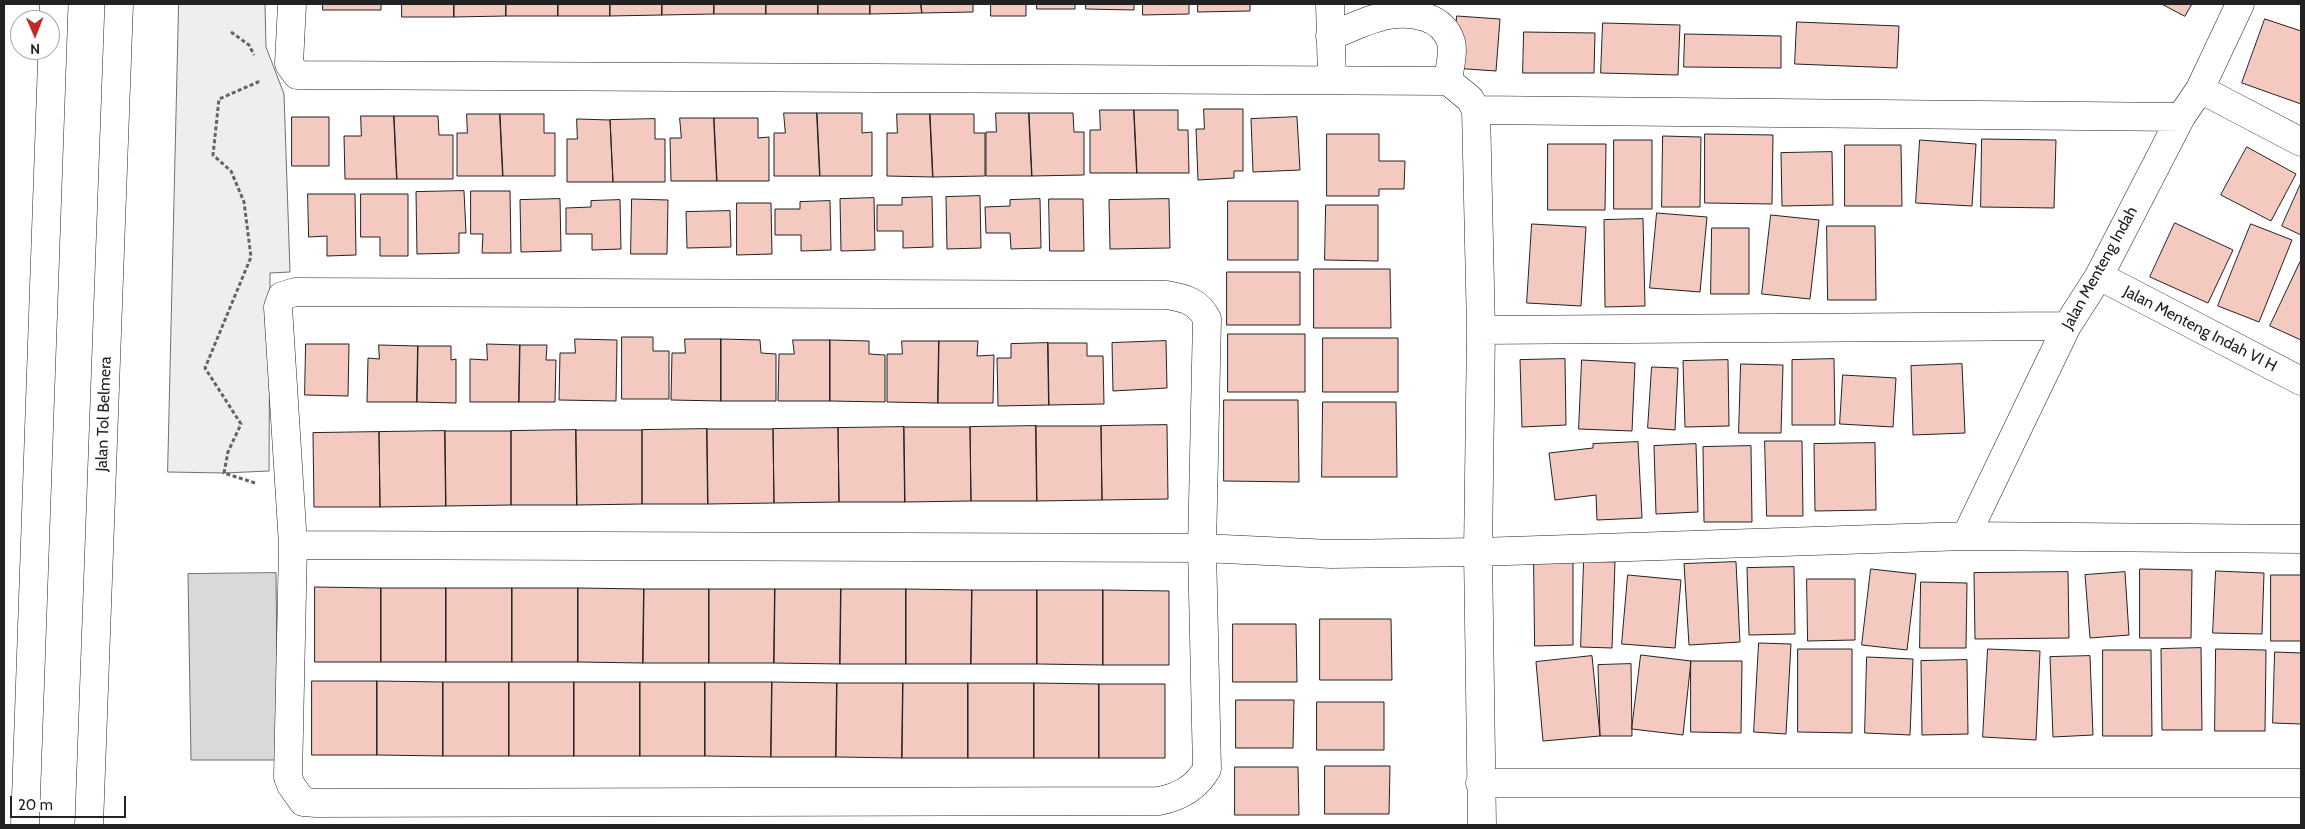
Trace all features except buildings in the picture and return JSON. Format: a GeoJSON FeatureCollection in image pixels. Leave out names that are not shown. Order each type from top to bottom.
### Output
{"type":"FeatureCollection","features":[{"type":"Feature","properties":{"kind":"main road"},"geometry":{"type":"LineString","coordinates":[[25,825],[54,4]]}},
{"type":"Feature","properties":{"kind":"main road","name":"Jalan Tol Belmera"},"geometry":{"type":"LineString","coordinates":[[89,825],[119,4]]}},
{"type":"Feature","properties":{"kind":"main road"},"geometry":{"type":"LineString","coordinates":[[292,4],[289,64],[297,75],[1448,81],[1470,99],[1476,110],[1481,330],[1478,552],[1482,825]]}},
{"type":"Feature","properties":{"kind":"main road"},"geometry":{"type":"LineString","coordinates":[[1330,4],[1332,79]]}},
{"type":"Feature","properties":{"kind":"main road","name":"Jalan Menteng Indah"},"geometry":{"type":"LineString","coordinates":[[1966,536],[2067,326],[2099,276],[2181,117],[2200,89],[2240,4]]}},
{"type":"Feature","properties":{"kind":"main road"},"geometry":{"type":"LineString","coordinates":[[1330,36],[1387,15],[1408,14],[1429,18],[1444,28],[1451,44],[1448,81]]}},
{"type":"Feature","properties":{"kind":"main road"},"geometry":{"type":"LineString","coordinates":[[2200,89],[2301,142]]}},
{"type":"Feature","properties":{"kind":"main road"},"geometry":{"type":"LineString","coordinates":[[1476,110],[2181,117]]}},
{"type":"Feature","properties":{"kind":"main road","name":"Jalan Menteng Indah VI H"},"geometry":{"type":"LineString","coordinates":[[2099,276],[2301,381]]}},
{"type":"Feature","properties":{"kind":"main road"},"geometry":{"type":"LineString","coordinates":[[289,292],[1167,295],[1184,298],[1203,310],[1207,319],[1202,548],[1207,769],[1201,779],[1191,789],[1174,798],[1159,801],[304,802],[291,785],[288,777],[293,544],[292,506],[278,307],[279,300],[289,292]]}},
{"type":"Feature","properties":{"kind":"main road"},"geometry":{"type":"LineString","coordinates":[[1481,330],[2067,326]]}},
{"type":"Feature","properties":{"kind":"main road"},"geometry":{"type":"LineString","coordinates":[[293,544],[1202,548],[1331,554],[1478,552],[1966,536],[2301,538]]}},
{"type":"Feature","properties":{"kind":"main road"},"geometry":{"type":"LineString","coordinates":[[1480,783],[2301,783]]}},
{"type":"Feature","properties":{"kind":"path"},"geometry":{"type":"LineString","coordinates":[[231,32],[249,45],[256,60]]}},
{"type":"Feature","properties":{"kind":"path"},"geometry":{"type":"LineString","coordinates":[[259,75],[258,82],[219,99],[213,155],[231,171],[244,202],[251,257],[205,368],[241,424],[228,452],[224,473],[260,485],[292,506]]}},
{"type":"Feature","properties":{"kind":"shaded area"},"geometry":{"type":"Polygon","coordinates":[[[179,4],[265,4],[266,47],[284,94],[290,272],[270,273],[269,471],[224,473],[168,472],[179,4]]]}},
{"type":"Feature","properties":{"kind":"shaded area"},"geometry":{"type":"Polygon","coordinates":[[[276,573],[278,760],[191,760],[188,574],[276,573]]]}}]}
